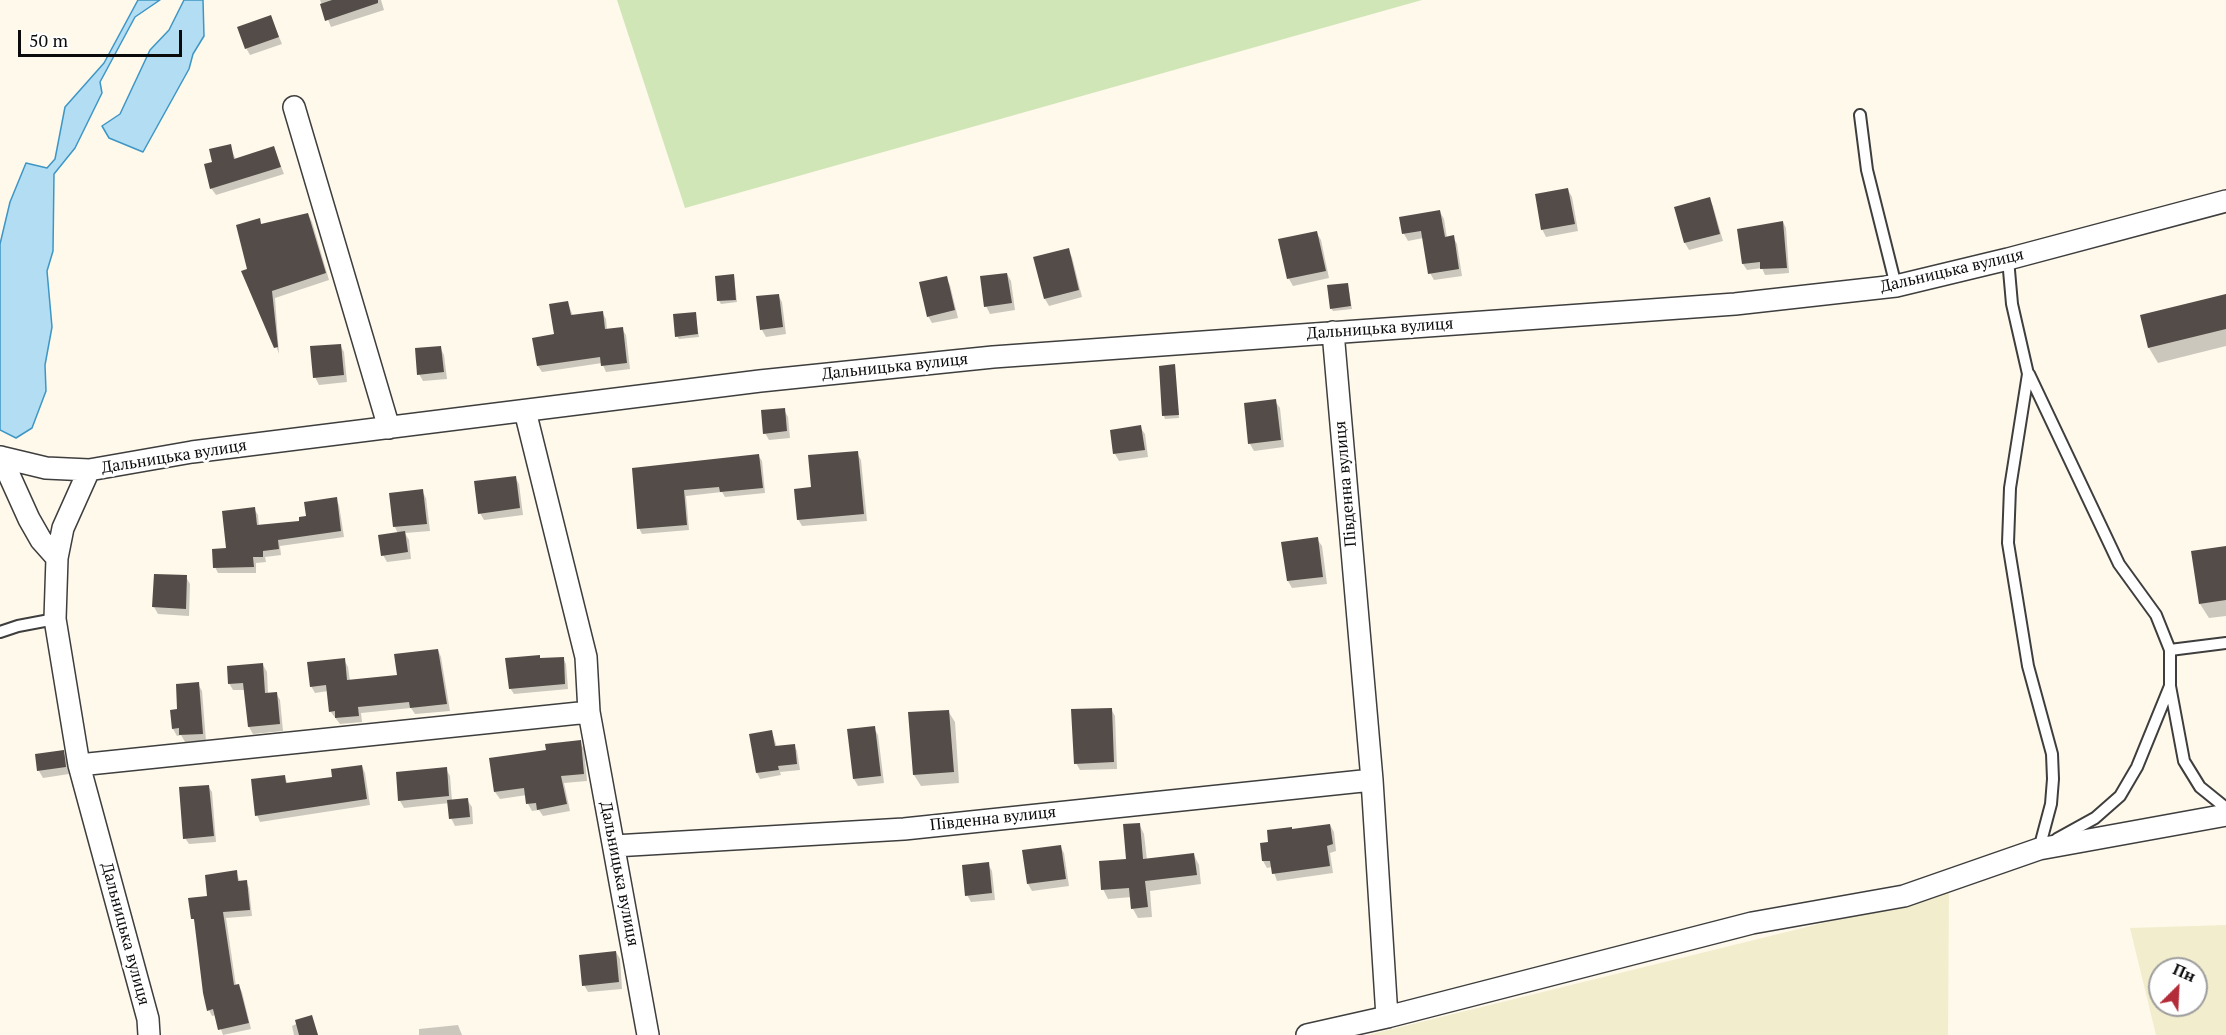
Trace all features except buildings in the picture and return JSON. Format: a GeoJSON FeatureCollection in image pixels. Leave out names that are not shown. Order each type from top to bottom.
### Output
{"type":"FeatureCollection","features":[{"type":"Feature","properties":{"kind":"street"},"geometry":{"type":"LineString","coordinates":[[294,106],[389,428]]}},
{"type":"Feature","properties":{"kind":"street","name":"Дальницька вулиця"},"geometry":{"type":"LineString","coordinates":[[149,1035],[148,1019],[79,765],[55,619],[57,558],[63,528],[89,470],[192,452],[760,381],[993,357],[1735,304],[1896,286],[2226,201]]}},
{"type":"Feature","properties":{"kind":"street","name":"Південна вулиця"},"geometry":{"type":"LineString","coordinates":[[1333,332],[1372,780],[1387,1017]]}},
{"type":"Feature","properties":{"kind":"street","name":"Дальницька вулиця"},"geometry":{"type":"LineString","coordinates":[[525,411],[586,657],[589,712],[648,1035]]}},
{"type":"Feature","properties":{"kind":"street"},"geometry":{"type":"LineString","coordinates":[[1,457],[46,468],[89,470]]}},
{"type":"Feature","properties":{"kind":"street"},"geometry":{"type":"LineString","coordinates":[[1,457],[29,519],[41,540],[57,558]]}},
{"type":"Feature","properties":{"kind":"street"},"geometry":{"type":"LineString","coordinates":[[79,765],[589,712]]}},
{"type":"Feature","properties":{"kind":"street","name":"Південна вулиця"},"geometry":{"type":"LineString","coordinates":[[614,846],[904,829],[1372,780]]}},
{"type":"Feature","properties":{"kind":"street"},"geometry":{"type":"LineString","coordinates":[[1307,1035],[1387,1017],[1752,923],[1904,896],[2039,849],[2226,815]]}},
{"type":"Feature","properties":{"kind":"lane"},"geometry":{"type":"LineString","coordinates":[[1860,115],[1867,171],[1896,286]]}},
{"type":"Feature","properties":{"kind":"lane"},"geometry":{"type":"LineString","coordinates":[[2008,259],[2012,304],[2028,374],[2119,564],[2156,615],[2170,650],[2170,686],[2184,761],[2200,787],[2226,808]]}},
{"type":"Feature","properties":{"kind":"lane"},"geometry":{"type":"LineString","coordinates":[[2028,374],[2010,488],[2008,543],[2028,666],[2052,754],[2051,804],[2039,849]]}},
{"type":"Feature","properties":{"kind":"lane"},"geometry":{"type":"LineString","coordinates":[[0,632],[55,619]]}},
{"type":"Feature","properties":{"kind":"lane"},"geometry":{"type":"LineString","coordinates":[[2170,650],[2226,643]]}},
{"type":"Feature","properties":{"kind":"lane"},"geometry":{"type":"LineString","coordinates":[[2039,849],[2096,818],[2120,796],[2137,767],[2170,686]]}},
{"type":"Feature","properties":{"kind":"shaded area"},"geometry":{"type":"Polygon","coordinates":[[[1949,892],[1948,1035],[1368,1035],[1949,892]]]}},
{"type":"Feature","properties":{"kind":"shaded area"},"geometry":{"type":"Polygon","coordinates":[[[2226,925],[2226,1035],[2156,1035],[2152,1017],[2208,1017],[2208,957],[2148,957],[2148,1002],[2130,928],[2226,925]]]}},
{"type":"Feature","properties":{"kind":"green space"},"geometry":{"type":"Polygon","coordinates":[[[617,0],[1422,0],[685,208],[617,0]]]}},
{"type":"Feature","properties":{"kind":"water"},"geometry":{"type":"Polygon","coordinates":[[[138,0],[160,0],[135,17],[100,82],[102,93],[75,148],[54,174],[53,251],[47,271],[52,327],[45,365],[46,391],[32,428],[16,438],[0,430],[0,244],[10,202],[26,163],[47,168],[55,159],[65,107],[104,63],[138,0]]]}},
{"type":"Feature","properties":{"kind":"water"},"geometry":{"type":"Polygon","coordinates":[[[184,0],[203,0],[204,36],[193,54],[189,69],[143,152],[109,138],[102,126],[120,114],[150,50],[169,30],[184,0]]]}}]}
